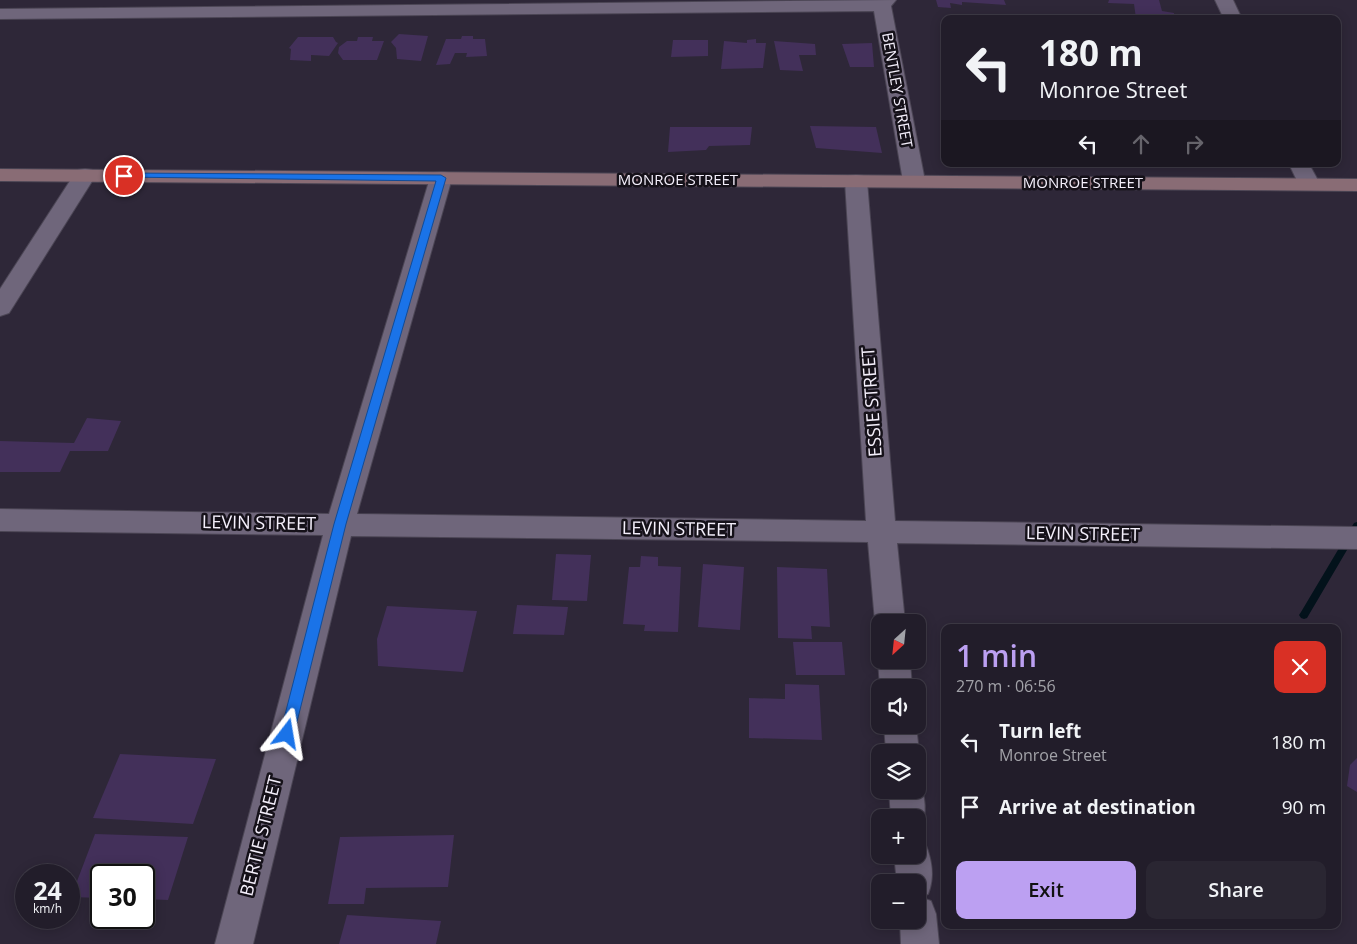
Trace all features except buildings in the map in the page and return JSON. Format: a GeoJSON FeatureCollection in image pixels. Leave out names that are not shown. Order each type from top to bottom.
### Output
{"type":"FeatureCollection","features":[{"type":"Feature","properties":{"kind":"main road","name":"MONROE STREET"},"geometry":{"type":"LineString","coordinates":[[0,175],[1357,185]]}},
{"type":"Feature","properties":{"kind":"street"},"geometry":{"type":"LineString","coordinates":[[1224,0],[1231,15]]}},
{"type":"Feature","properties":{"kind":"street"},"geometry":{"type":"LineString","coordinates":[[0,14],[884,3]]}},
{"type":"Feature","properties":{"kind":"street","name":"BENTLEY STREET"},"geometry":{"type":"LineString","coordinates":[[884,3],[914,181]]}},
{"type":"Feature","properties":{"kind":"street"},"geometry":{"type":"LineString","coordinates":[[1300,167],[1309,184]]}},
{"type":"Feature","properties":{"kind":"street"},"geometry":{"type":"LineString","coordinates":[[0,308],[85,175]]}},
{"type":"Feature","properties":{"kind":"street","name":"BERTIE STREET"},"geometry":{"type":"LineString","coordinates":[[234,944],[340,524],[441,178]]}},
{"type":"Feature","properties":{"kind":"street","name":"ESSIE STREET"},"geometry":{"type":"LineString","coordinates":[[856,181],[881,531],[889,614]]}},
{"type":"Feature","properties":{"kind":"street","name":"LEVIN STREET"},"geometry":{"type":"LineString","coordinates":[[0,520],[1357,538]]}},
{"type":"Feature","properties":{"kind":"street"},"geometry":{"type":"LineString","coordinates":[[919,929],[920,944]]}},
{"type":"Feature","properties":{"kind":"waterway"},"geometry":{"type":"LineString","coordinates":[[1304,615],[1357,525]]}},
{"type":"Feature","properties":{"kind":"route"},"geometry":{"type":"LineString","coordinates":[[124,176],[441,178],[340,524],[287,734]]}}]}
